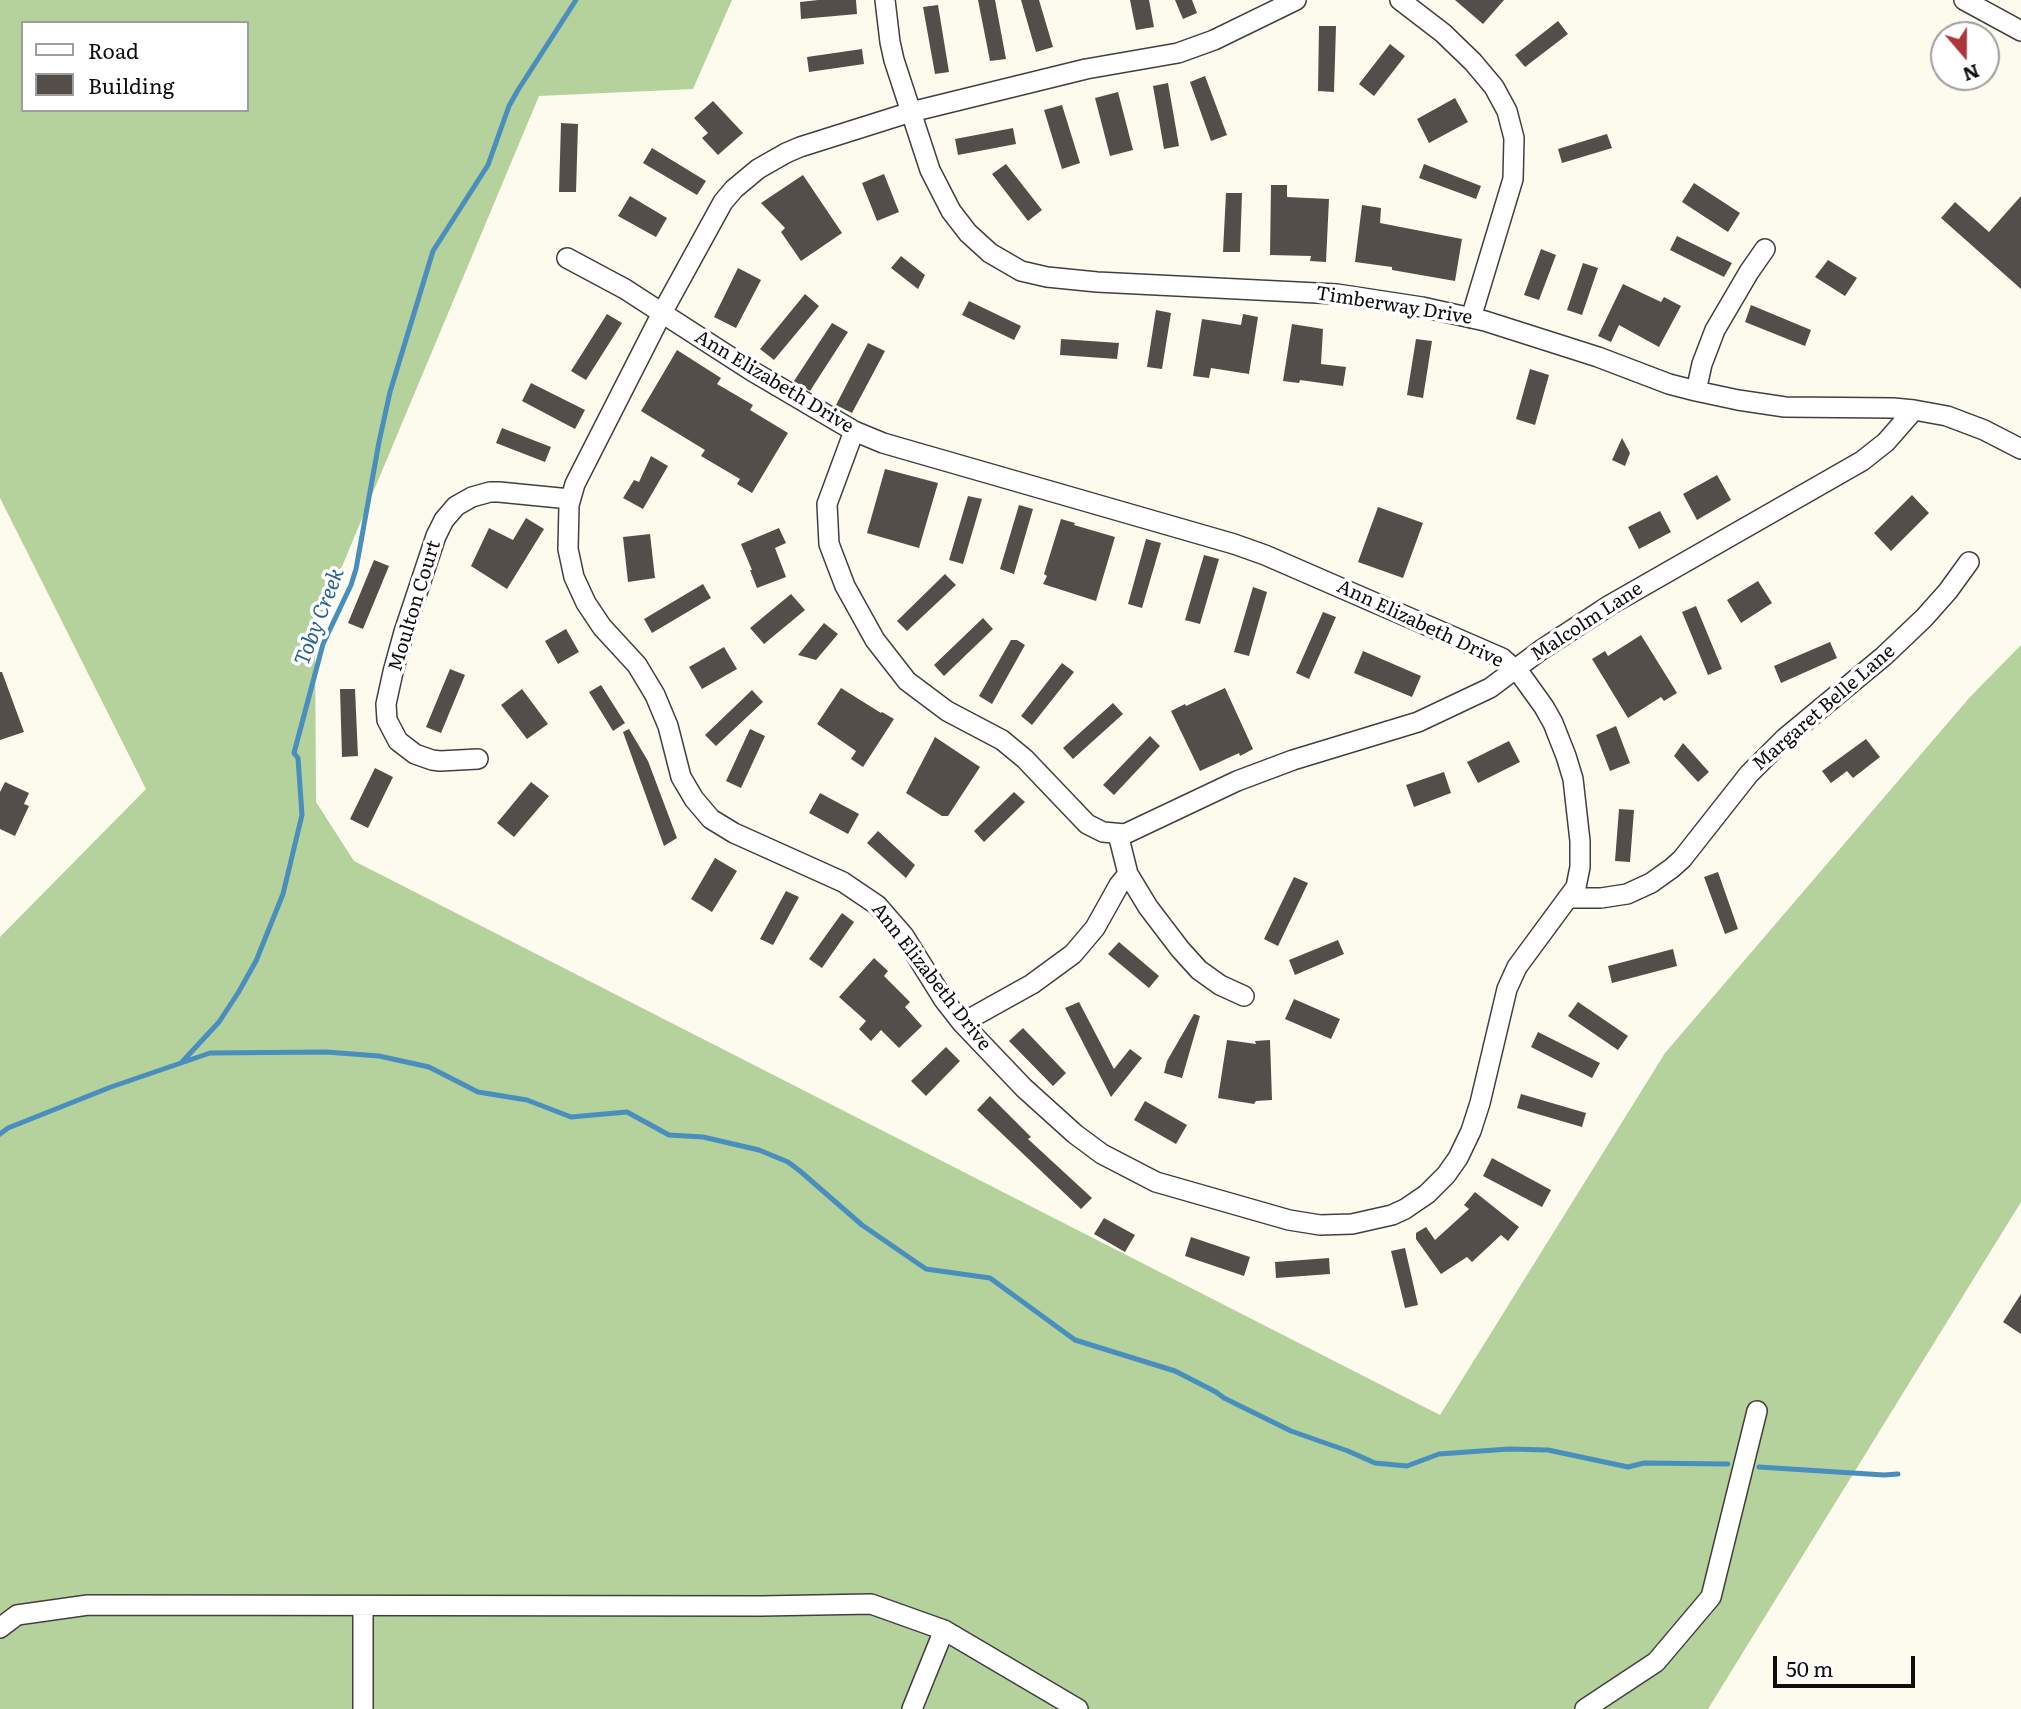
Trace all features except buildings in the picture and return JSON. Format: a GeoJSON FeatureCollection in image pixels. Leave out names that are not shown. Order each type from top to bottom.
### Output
{"type":"FeatureCollection","features":[{"type":"Feature","properties":{"kind":"street","name":"Timberway Drive"},"geometry":{"type":"LineString","coordinates":[[885,0],[890,42],[930,170],[951,211],[968,233],[990,253],[1021,271],[1047,277],[1097,282],[1337,294],[1422,307],[1471,318],[1696,391],[1786,407],[1914,410],[1947,416],[1984,430],[2021,449]]}},
{"type":"Feature","properties":{"kind":"street","name":"Ann Elizabeth Drive"},"geometry":{"type":"LineString","coordinates":[[567,258],[625,289],[662,313],[752,370],[854,431],[894,446],[1255,551],[1502,658],[1515,669],[1529,685],[1553,723],[1573,779],[1580,841],[1580,867],[1576,887],[1517,967],[1507,989],[1480,1103],[1458,1158],[1427,1194],[1405,1209],[1367,1222],[1320,1225],[1289,1220],[1156,1182],[1102,1154],[1075,1135],[1024,1088],[962,1023],[944,1000],[904,936],[877,905],[844,882],[734,833],[711,818],[694,799],[681,777],[668,726],[655,695],[637,665],[602,627],[586,603],[575,577],[568,549],[570,499],[575,484],[662,313],[723,202],[758,169],[800,147],[911,112],[1086,69],[1178,52],[1214,40],[1296,0]]}},
{"type":"Feature","properties":{"kind":"street"},"geometry":{"type":"LineString","coordinates":[[1400,0],[1443,33],[1494,87],[1507,111],[1514,138],[1513,179],[1471,318]]}},
{"type":"Feature","properties":{"kind":"street"},"geometry":{"type":"LineString","coordinates":[[1964,0],[2021,31]]}},
{"type":"Feature","properties":{"kind":"street"},"geometry":{"type":"LineString","coordinates":[[1696,391],[1702,364],[1715,330],[1765,249]]}},
{"type":"Feature","properties":{"kind":"street","name":"Malcolm Lane"},"geometry":{"type":"LineString","coordinates":[[1118,834],[1132,831],[1237,781],[1293,760],[1418,722],[1490,688],[1610,605],[1862,461],[1886,442],[1914,410]]}},
{"type":"Feature","properties":{"kind":"street"},"geometry":{"type":"LineString","coordinates":[[854,431],[827,504],[828,544],[845,586],[875,640],[919,692],[947,711],[1002,740],[1025,759],[1087,824],[1103,832],[1118,834],[1128,874],[1180,949],[1199,970],[1220,985],[1244,996]]}},
{"type":"Feature","properties":{"kind":"street","name":"Moulton Court"},"geometry":{"type":"LineString","coordinates":[[478,759],[440,761],[415,754],[398,741],[387,720],[386,704],[393,672],[436,536],[444,520],[456,506],[472,497],[490,492],[570,499]]}},
{"type":"Feature","properties":{"kind":"street","name":"Margaret Belle Lane"},"geometry":{"type":"LineString","coordinates":[[1569,898],[1601,898],[1627,894],[1651,883],[1672,868],[1749,774],[1785,738],[1884,656],[1924,618],[1969,562]]}},
{"type":"Feature","properties":{"kind":"street"},"geometry":{"type":"LineString","coordinates":[[962,1023],[1032,984],[1073,954],[1095,928],[1128,874]]}},
{"type":"Feature","properties":{"kind":"street"},"geometry":{"type":"LineString","coordinates":[[1585,1709],[1656,1662],[1711,1597],[1757,1411]]}},
{"type":"Feature","properties":{"kind":"street"},"geometry":{"type":"LineString","coordinates":[[0,1628],[17,1615],[88,1605],[871,1604],[944,1630],[1078,1709]]}},
{"type":"Feature","properties":{"kind":"street"},"geometry":{"type":"LineString","coordinates":[[363,1606],[363,1709]]}},
{"type":"Feature","properties":{"kind":"street"},"geometry":{"type":"LineString","coordinates":[[912,1709],[944,1630]]}},
{"type":"Feature","properties":{"kind":"green space"},"geometry":{"type":"Polygon","coordinates":[[[0,0],[732,0],[693,89],[539,96],[315,631],[316,802],[354,861],[1440,1415],[1665,1053],[1970,697],[2021,645],[2021,1202],[1708,1709],[0,1709],[0,937],[146,789],[0,498],[0,0]]]}},
{"type":"Feature","properties":{"kind":"waterway","name":"Toby Creek"},"geometry":{"type":"LineString","coordinates":[[182,1062],[219,1022],[238,993],[256,961],[283,894],[302,815],[298,758],[294,753],[323,644],[356,569],[390,392],[433,251],[488,165],[509,106],[518,90],[576,0]]}},
{"type":"Feature","properties":{"kind":"waterway"},"geometry":{"type":"LineString","coordinates":[[0,1134],[8,1128],[111,1087],[210,1053],[326,1052],[379,1056],[429,1067],[478,1092],[527,1100],[571,1117],[627,1112],[669,1135],[703,1137],[759,1150],[788,1162],[862,1225],[926,1269],[990,1278],[1075,1340],[1175,1371],[1291,1431],[1375,1463],[1407,1466],[1439,1454],[1509,1449],[1548,1450],[1628,1467],[1644,1463],[1728,1464]]}},
{"type":"Feature","properties":{"kind":"waterway"},"geometry":{"type":"LineString","coordinates":[[1759,1467],[1898,1474]]}}]}
